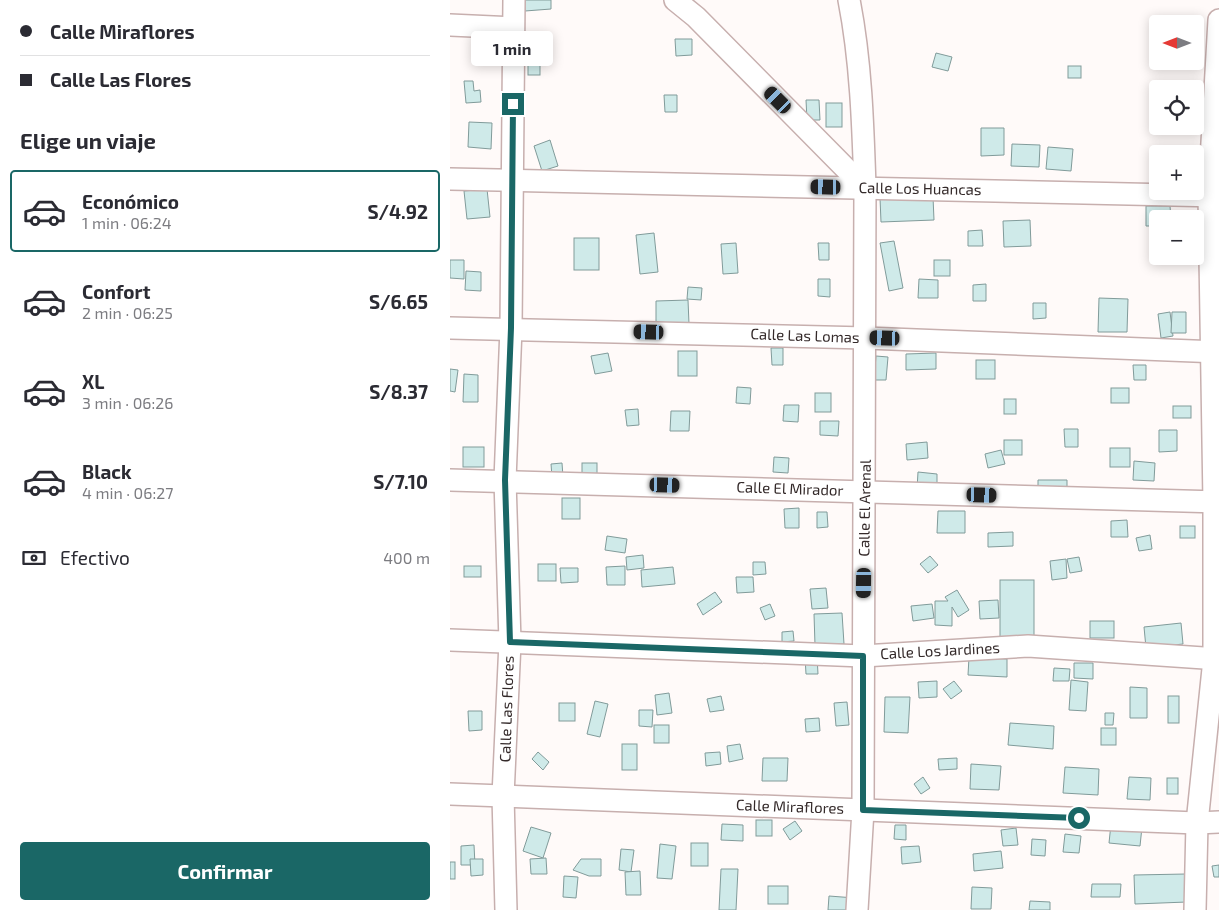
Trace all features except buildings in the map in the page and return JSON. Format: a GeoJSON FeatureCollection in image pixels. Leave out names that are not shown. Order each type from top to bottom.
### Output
{"type":"FeatureCollection","features":[{"type":"Feature","properties":{"kind":"street","name":"Calle Las Flores"},"geometry":{"type":"LineString","coordinates":[[506,910],[503,796],[510,642],[505,480],[511,328],[514,0]]}},
{"type":"Feature","properties":{"kind":"street"},"geometry":{"type":"LineString","coordinates":[[675,0],[696,17],[865,188]]}},
{"type":"Feature","properties":{"kind":"street","name":"Calle El Arenal"},"geometry":{"type":"LineString","coordinates":[[849,0],[854,22],[865,188],[863,810],[857,910]]}},
{"type":"Feature","properties":{"kind":"street"},"geometry":{"type":"LineString","coordinates":[[1195,910],[1197,823],[1216,659],[1217,502],[1214,195],[1219,20]]}},
{"type":"Feature","properties":{"kind":"street"},"geometry":{"type":"LineString","coordinates":[[450,25],[513,28]]}},
{"type":"Feature","properties":{"kind":"street","name":"Calle Los Huancas"},"geometry":{"type":"LineString","coordinates":[[450,179],[1214,195]]}},
{"type":"Feature","properties":{"kind":"street","name":"Calle Las Lomas"},"geometry":{"type":"LineString","coordinates":[[450,328],[866,338],[1216,352]]}},
{"type":"Feature","properties":{"kind":"street","name":"Calle El Mirador"},"geometry":{"type":"LineString","coordinates":[[450,480],[505,480],[1217,502]]}},
{"type":"Feature","properties":{"kind":"street","name":"Calle Los Jardines"},"geometry":{"type":"LineString","coordinates":[[450,640],[863,656],[1028,646],[1216,659]]}},
{"type":"Feature","properties":{"kind":"street","name":"Calle Miraflores"},"geometry":{"type":"LineString","coordinates":[[450,794],[1197,823],[1219,822]]}},
{"type":"Feature","properties":{"kind":"route"},"geometry":{"type":"LineString","coordinates":[[513,104],[511,328],[505,480],[510,642],[863,656],[863,810],[1079,818]]}}]}
